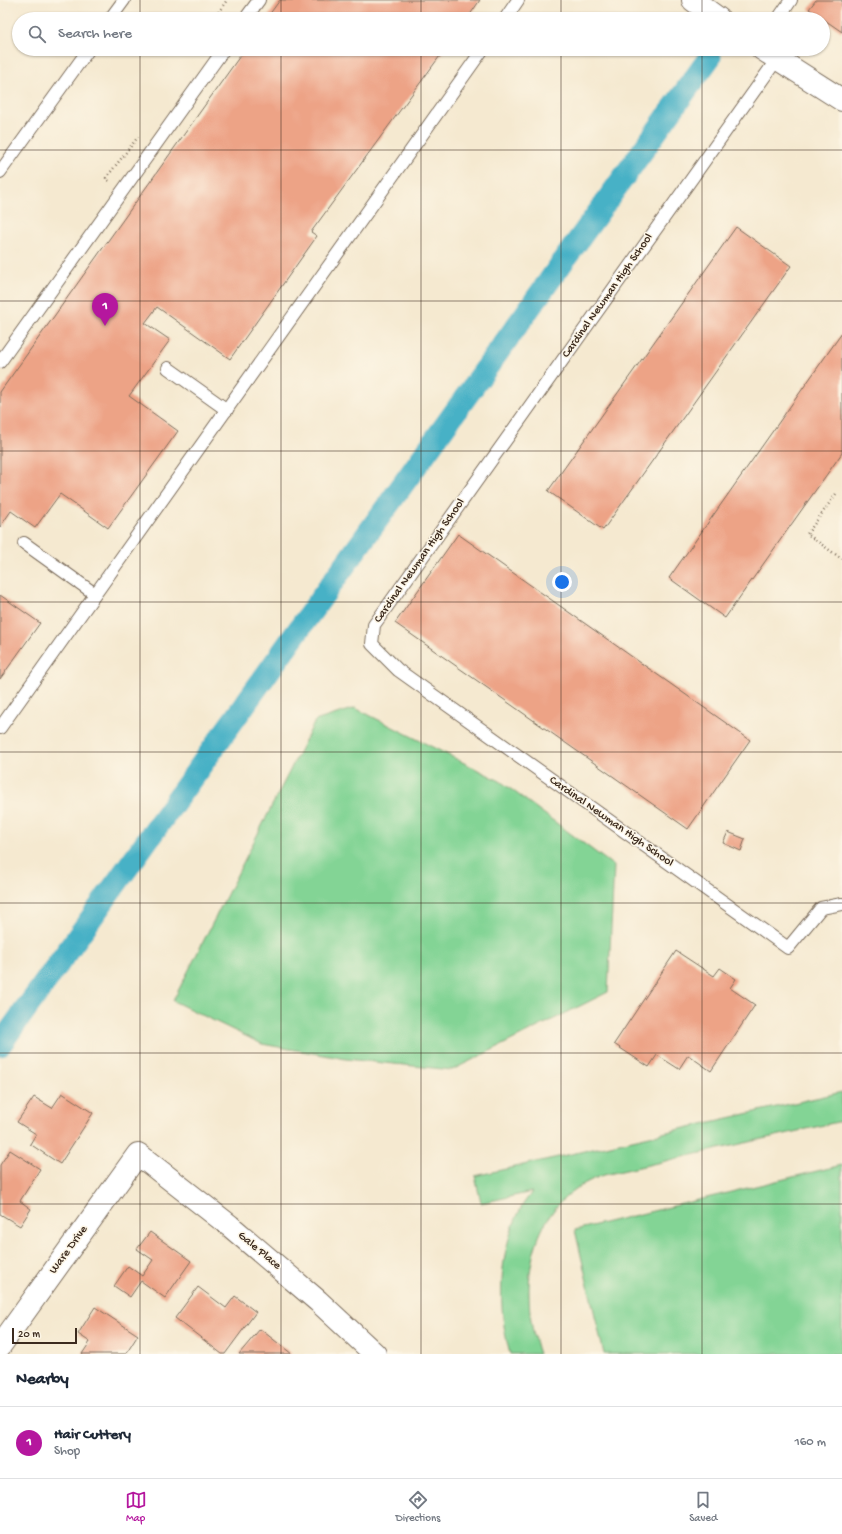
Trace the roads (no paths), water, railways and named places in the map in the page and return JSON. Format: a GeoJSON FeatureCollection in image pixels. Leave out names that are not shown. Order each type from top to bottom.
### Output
{"type":"FeatureCollection","features":[{"type":"Feature","properties":{"kind":"street"},"geometry":{"type":"LineString","coordinates":[[693,0],[710,12]]}},
{"type":"Feature","properties":{"kind":"street"},"geometry":{"type":"LineString","coordinates":[[772,56],[842,100]]}},
{"type":"Feature","properties":{"kind":"street","name":"Ware Drive"},"geometry":{"type":"LineString","coordinates":[[0,1346],[138,1154]]}},
{"type":"Feature","properties":{"kind":"street","name":"Gale Place"},"geometry":{"type":"LineString","coordinates":[[138,1154],[230,1226],[318,1301],[375,1354]]}},
{"type":"Feature","properties":{"kind":"lane"},"geometry":{"type":"LineString","coordinates":[[115,12],[124,0]]}},
{"type":"Feature","properties":{"kind":"lane"},"geometry":{"type":"LineString","coordinates":[[250,12],[259,0]]}},
{"type":"Feature","properties":{"kind":"lane"},"geometry":{"type":"LineString","coordinates":[[510,12],[518,0]]}},
{"type":"Feature","properties":{"kind":"lane"},"geometry":{"type":"LineString","coordinates":[[783,12],[791,0]]}},
{"type":"Feature","properties":{"kind":"lane"},"geometry":{"type":"LineString","coordinates":[[0,172],[84,56]]}},
{"type":"Feature","properties":{"kind":"lane"},"geometry":{"type":"LineString","coordinates":[[0,362],[219,56]]}},
{"type":"Feature","properties":{"kind":"lane"},"geometry":{"type":"LineString","coordinates":[[0,728],[478,56]]}},
{"type":"Feature","properties":{"kind":"lane","name":"Cardinal Newman High School"},"geometry":{"type":"LineString","coordinates":[[768,56],[374,625],[372,644],[398,670],[788,948],[821,908],[842,904]]}},
{"type":"Feature","properties":{"kind":"lane"},"geometry":{"type":"LineString","coordinates":[[168,368],[226,410]]}},
{"type":"Feature","properties":{"kind":"lane"},"geometry":{"type":"LineString","coordinates":[[24,543],[95,594]]}},
{"type":"Feature","properties":{"kind":"waterway"},"geometry":{"type":"LineString","coordinates":[[0,1045],[710,57]]}},
{"type":"Feature","properties":{"kind":"place","name":"Hair Cuttery"},"geometry":{"type":"Point","coordinates":[105,326]}}]}
